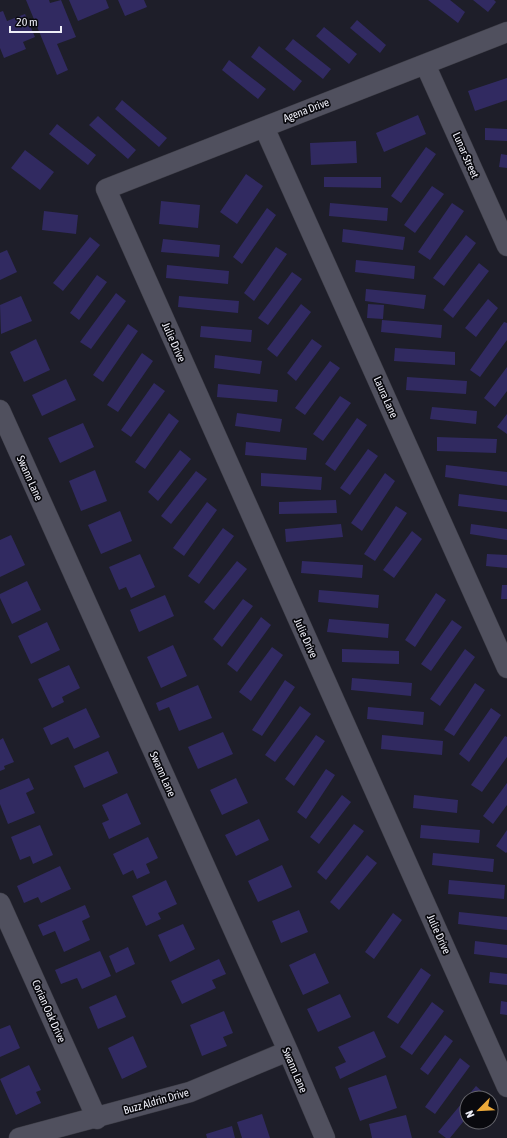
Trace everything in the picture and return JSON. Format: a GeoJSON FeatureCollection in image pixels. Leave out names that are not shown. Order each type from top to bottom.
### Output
{"type":"FeatureCollection","features":[{"type":"Feature","properties":{"kind":"street","name":"Agena Drive"},"geometry":{"type":"LineString","coordinates":[[106,189],[507,32]]}},
{"type":"Feature","properties":{"kind":"street","name":"Lunar Street"},"geometry":{"type":"LineString","coordinates":[[425,64],[507,246]]}},
{"type":"Feature","properties":{"kind":"street","name":"Laura Lane"},"geometry":{"type":"LineString","coordinates":[[264,127],[507,668]]}},
{"type":"Feature","properties":{"kind":"street","name":"Julie Drive"},"geometry":{"type":"LineString","coordinates":[[106,189],[507,1087]]}},
{"type":"Feature","properties":{"kind":"street","name":"Swann Lane"},"geometry":{"type":"LineString","coordinates":[[0,410],[288,1051],[324,1138]]}},
{"type":"Feature","properties":{"kind":"street","name":"Corian Oak Drive"},"geometry":{"type":"LineString","coordinates":[[0,903],[97,1118]]}},
{"type":"Feature","properties":{"kind":"street","name":"Buzz Aldrin Drive"},"geometry":{"type":"LineString","coordinates":[[19,1138],[190,1092],[288,1051]]}},
{"type":"Feature","properties":{"kind":"building"},"geometry":{"type":"Polygon","coordinates":[[[26,0],[49,0],[50,3],[61,0],[76,37],[57,44],[68,70],[57,75],[26,0]]]}},
{"type":"Feature","properties":{"kind":"building"},"geometry":{"type":"Polygon","coordinates":[[[69,0],[106,0],[109,8],[78,21],[69,0]]]}},
{"type":"Feature","properties":{"kind":"building"},"geometry":{"type":"Polygon","coordinates":[[[118,0],[144,0],[147,7],[125,16],[118,0]]]}},
{"type":"Feature","properties":{"kind":"building"},"geometry":{"type":"Polygon","coordinates":[[[428,0],[450,0],[465,12],[458,23],[428,0]]]}},
{"type":"Feature","properties":{"kind":"building"},"geometry":{"type":"Polygon","coordinates":[[[473,0],[494,0],[496,2],[488,12],[473,0]]]}},
{"type":"Feature","properties":{"kind":"building"},"geometry":{"type":"Polygon","coordinates":[[[3,11],[7,21],[25,14],[35,37],[23,42],[26,49],[4,58],[0,48],[0,12],[3,11]]]}},
{"type":"Feature","properties":{"kind":"building"},"geometry":{"type":"Polygon","coordinates":[[[357,20],[386,45],[380,53],[350,28],[357,20]]]}},
{"type":"Feature","properties":{"kind":"building"},"geometry":{"type":"Polygon","coordinates":[[[324,27],[357,54],[349,64],[316,36],[324,27]]]}},
{"type":"Feature","properties":{"kind":"building"},"geometry":{"type":"Polygon","coordinates":[[[293,39],[331,69],[323,79],[285,49],[293,39]]]}},
{"type":"Feature","properties":{"kind":"building"},"geometry":{"type":"Polygon","coordinates":[[[259,46],[302,81],[294,91],[251,57],[259,46]]]}},
{"type":"Feature","properties":{"kind":"building"},"geometry":{"type":"Polygon","coordinates":[[[229,60],[266,89],[258,99],[222,70],[229,60]]]}},
{"type":"Feature","properties":{"kind":"building"},"geometry":{"type":"Polygon","coordinates":[[[507,78],[507,100],[475,111],[468,91],[507,78]]]}},
{"type":"Feature","properties":{"kind":"building"},"geometry":{"type":"Polygon","coordinates":[[[122,100],[167,138],[159,147],[115,109],[122,100]]]}},
{"type":"Feature","properties":{"kind":"building"},"geometry":{"type":"Polygon","coordinates":[[[418,115],[426,134],[384,152],[376,133],[418,115]]]}},
{"type":"Feature","properties":{"kind":"building"},"geometry":{"type":"Polygon","coordinates":[[[98,116],[136,150],[128,159],[89,125],[98,116]]]}},
{"type":"Feature","properties":{"kind":"building"},"geometry":{"type":"Polygon","coordinates":[[[57,124],[96,155],[88,165],[49,134],[57,124]]]}},
{"type":"Feature","properties":{"kind":"building"},"geometry":{"type":"Polygon","coordinates":[[[485,128],[507,129],[507,141],[485,140],[485,128]]]}},
{"type":"Feature","properties":{"kind":"building"},"geometry":{"type":"Polygon","coordinates":[[[356,141],[357,163],[311,165],[310,143],[356,141]]]}},
{"type":"Feature","properties":{"kind":"building"},"geometry":{"type":"Polygon","coordinates":[[[426,147],[436,154],[401,203],[391,196],[426,147]]]}},
{"type":"Feature","properties":{"kind":"building"},"geometry":{"type":"Polygon","coordinates":[[[25,150],[54,172],[40,190],[11,168],[25,150]]]}},
{"type":"Feature","properties":{"kind":"building"},"geometry":{"type":"Polygon","coordinates":[[[501,154],[507,155],[507,168],[499,167],[501,154]]]}},
{"type":"Feature","properties":{"kind":"building"},"geometry":{"type":"Polygon","coordinates":[[[246,174],[263,186],[237,224],[220,212],[246,174]]]}},
{"type":"Feature","properties":{"kind":"building"},"geometry":{"type":"Polygon","coordinates":[[[324,177],[381,177],[381,188],[324,187],[324,177]]]}},
{"type":"Feature","properties":{"kind":"building"},"geometry":{"type":"Polygon","coordinates":[[[432,186],[444,194],[415,233],[404,225],[432,186]]]}},
{"type":"Feature","properties":{"kind":"building"},"geometry":{"type":"Polygon","coordinates":[[[161,201],[200,205],[198,228],[159,224],[161,201]]]}},
{"type":"Feature","properties":{"kind":"building"},"geometry":{"type":"Polygon","coordinates":[[[330,203],[388,208],[387,221],[329,216],[330,203]]]}},
{"type":"Feature","properties":{"kind":"building"},"geometry":{"type":"Polygon","coordinates":[[[452,203],[464,211],[430,260],[418,252],[452,203]]]}},
{"type":"Feature","properties":{"kind":"building"},"geometry":{"type":"Polygon","coordinates":[[[267,208],[276,215],[242,264],[233,257],[267,208]]]}},
{"type":"Feature","properties":{"kind":"building"},"geometry":{"type":"Polygon","coordinates":[[[44,211],[78,215],[76,234],[42,230],[44,211]]]}},
{"type":"Feature","properties":{"kind":"building"},"geometry":{"type":"Polygon","coordinates":[[[343,229],[405,237],[403,250],[342,242],[343,229]]]}},
{"type":"Feature","properties":{"kind":"building"},"geometry":{"type":"Polygon","coordinates":[[[466,235],[476,243],[444,286],[433,278],[466,235]]]}},
{"type":"Feature","properties":{"kind":"building"},"geometry":{"type":"Polygon","coordinates":[[[90,237],[100,245],[63,291],[53,283],[90,237]]]}},
{"type":"Feature","properties":{"kind":"building"},"geometry":{"type":"Polygon","coordinates":[[[163,239],[220,245],[219,257],[161,252],[163,239]]]}},
{"type":"Feature","properties":{"kind":"building"},"geometry":{"type":"Polygon","coordinates":[[[276,247],[287,254],[254,301],[244,293],[276,247]]]}},
{"type":"Feature","properties":{"kind":"building"},"geometry":{"type":"Polygon","coordinates":[[[7,250],[17,272],[0,280],[0,253],[7,250]]]}},
{"type":"Feature","properties":{"kind":"building"},"geometry":{"type":"Polygon","coordinates":[[[356,260],[415,266],[414,279],[355,272],[356,260]]]}},
{"type":"Feature","properties":{"kind":"building"},"geometry":{"type":"Polygon","coordinates":[[[479,263],[489,271],[453,318],[443,310],[479,263]]]}},
{"type":"Feature","properties":{"kind":"building"},"geometry":{"type":"Polygon","coordinates":[[[167,265],[229,271],[228,284],[166,278],[167,265]]]}},
{"type":"Feature","properties":{"kind":"building"},"geometry":{"type":"Polygon","coordinates":[[[292,272],[302,279],[268,325],[258,318],[292,272]]]}},
{"type":"Feature","properties":{"kind":"building"},"geometry":{"type":"Polygon","coordinates":[[[97,275],[107,282],[79,320],[70,313],[97,275]]]}},
{"type":"Feature","properties":{"kind":"building"},"geometry":{"type":"Polygon","coordinates":[[[366,289],[426,295],[424,309],[365,301],[366,289]]]}},
{"type":"Feature","properties":{"kind":"building"},"geometry":{"type":"Polygon","coordinates":[[[116,293],[126,301],[91,349],[80,342],[116,293]]]}},
{"type":"Feature","properties":{"kind":"building"},"geometry":{"type":"Polygon","coordinates":[[[21,296],[32,321],[1,334],[0,305],[21,296]]]}},
{"type":"Feature","properties":{"kind":"building"},"geometry":{"type":"Polygon","coordinates":[[[179,296],[239,301],[238,313],[178,307],[179,296]]]}},
{"type":"Feature","properties":{"kind":"building"},"geometry":{"type":"Polygon","coordinates":[[[488,299],[498,308],[476,337],[465,328],[488,299]]]}},
{"type":"Feature","properties":{"kind":"building"},"geometry":{"type":"Polygon","coordinates":[[[301,304],[311,312],[277,357],[267,349],[301,304]]]}},
{"type":"Feature","properties":{"kind":"building"},"geometry":{"type":"Polygon","coordinates":[[[368,304],[384,305],[383,319],[367,318],[368,304]]]}},
{"type":"Feature","properties":{"kind":"building"},"geometry":{"type":"Polygon","coordinates":[[[382,320],[442,325],[441,338],[381,332],[382,320]]]}},
{"type":"Feature","properties":{"kind":"building"},"geometry":{"type":"Polygon","coordinates":[[[504,322],[507,323],[507,340],[480,377],[470,370],[504,322]]]}},
{"type":"Feature","properties":{"kind":"building"},"geometry":{"type":"Polygon","coordinates":[[[128,324],[138,331],[103,382],[93,375],[128,324]]]}},
{"type":"Feature","properties":{"kind":"building"},"geometry":{"type":"Polygon","coordinates":[[[201,326],[252,330],[251,342],[200,337],[201,326]]]}},
{"type":"Feature","properties":{"kind":"building"},"geometry":{"type":"Polygon","coordinates":[[[36,339],[50,370],[24,382],[10,352],[36,339]]]}},
{"type":"Feature","properties":{"kind":"building"},"geometry":{"type":"Polygon","coordinates":[[[312,339],[322,346],[296,381],[287,373],[312,339]]]}},
{"type":"Feature","properties":{"kind":"building"},"geometry":{"type":"Polygon","coordinates":[[[395,348],[455,352],[455,365],[394,361],[395,348]]]}},
{"type":"Feature","properties":{"kind":"building"},"geometry":{"type":"Polygon","coordinates":[[[142,353],[153,361],[118,412],[107,405],[142,353]]]}},
{"type":"Feature","properties":{"kind":"building"},"geometry":{"type":"Polygon","coordinates":[[[215,355],[262,361],[260,374],[214,368],[215,355]]]}},
{"type":"Feature","properties":{"kind":"building"},"geometry":{"type":"Polygon","coordinates":[[[330,361],[340,368],[305,415],[295,408],[330,361]]]}},
{"type":"Feature","properties":{"kind":"building"},"geometry":{"type":"Polygon","coordinates":[[[507,367],[507,391],[495,407],[484,398],[507,367]]]}},
{"type":"Feature","properties":{"kind":"building"},"geometry":{"type":"Polygon","coordinates":[[[407,377],[467,381],[466,394],[406,390],[407,377]]]}},
{"type":"Feature","properties":{"kind":"building"},"geometry":{"type":"Polygon","coordinates":[[[66,379],[76,400],[42,416],[32,395],[66,379]]]}},
{"type":"Feature","properties":{"kind":"building"},"geometry":{"type":"Polygon","coordinates":[[[154,383],[165,391],[131,437],[121,430],[154,383]]]}},
{"type":"Feature","properties":{"kind":"building"},"geometry":{"type":"Polygon","coordinates":[[[218,384],[278,390],[277,402],[217,397],[218,384]]]}},
{"type":"Feature","properties":{"kind":"building"},"geometry":{"type":"Polygon","coordinates":[[[340,396],[351,403],[323,441],[313,434],[340,396]]]}},
{"type":"Feature","properties":{"kind":"building"},"geometry":{"type":"Polygon","coordinates":[[[432,407],[477,411],[476,424],[430,419],[432,407]]]}},
{"type":"Feature","properties":{"kind":"building"},"geometry":{"type":"Polygon","coordinates":[[[169,413],[179,421],[145,469],[135,462],[169,413]]]}},
{"type":"Feature","properties":{"kind":"building"},"geometry":{"type":"Polygon","coordinates":[[[237,413],[282,419],[280,432],[235,426],[237,413]]]}},
{"type":"Feature","properties":{"kind":"building"},"geometry":{"type":"Polygon","coordinates":[[[507,414],[507,434],[497,427],[507,414]]]}},
{"type":"Feature","properties":{"kind":"building"},"geometry":{"type":"Polygon","coordinates":[[[357,418],[367,425],[335,471],[325,464],[357,418]]]}},
{"type":"Feature","properties":{"kind":"building"},"geometry":{"type":"Polygon","coordinates":[[[83,423],[94,447],[60,463],[48,438],[83,423]]]}},
{"type":"Feature","properties":{"kind":"building"},"geometry":{"type":"Polygon","coordinates":[[[437,437],[497,439],[496,453],[437,451],[437,437]]]}},
{"type":"Feature","properties":{"kind":"building"},"geometry":{"type":"Polygon","coordinates":[[[246,442],[307,448],[306,460],[245,455],[246,442]]]}},
{"type":"Feature","properties":{"kind":"building"},"geometry":{"type":"Polygon","coordinates":[[[368,449],[378,456],[350,495],[340,488],[368,449]]]}},
{"type":"Feature","properties":{"kind":"building"},"geometry":{"type":"Polygon","coordinates":[[[180,450],[191,459],[158,501],[148,492],[180,450]]]}},
{"type":"Feature","properties":{"kind":"building"},"geometry":{"type":"Polygon","coordinates":[[[446,465],[507,472],[507,486],[445,477],[446,465]]]}},
{"type":"Feature","properties":{"kind":"building"},"geometry":{"type":"Polygon","coordinates":[[[95,470],[107,501],[81,511],[69,481],[95,470]]]}},
{"type":"Feature","properties":{"kind":"building"},"geometry":{"type":"Polygon","coordinates":[[[196,471],[207,479],[171,524],[161,516],[196,471]]]}},
{"type":"Feature","properties":{"kind":"building"},"geometry":{"type":"Polygon","coordinates":[[[261,473],[322,477],[321,490],[261,486],[261,473]]]}},
{"type":"Feature","properties":{"kind":"building"},"geometry":{"type":"Polygon","coordinates":[[[385,473],[395,481],[362,531],[351,523],[385,473]]]}},
{"type":"Feature","properties":{"kind":"building"},"geometry":{"type":"Polygon","coordinates":[[[459,494],[507,500],[507,512],[458,506],[459,494]]]}},
{"type":"Feature","properties":{"kind":"building"},"geometry":{"type":"Polygon","coordinates":[[[336,500],[337,513],[279,514],[279,502],[336,500]]]}},
{"type":"Feature","properties":{"kind":"building"},"geometry":{"type":"Polygon","coordinates":[[[207,502],[217,510],[184,556],[173,548],[207,502]]]}},
{"type":"Feature","properties":{"kind":"building"},"geometry":{"type":"Polygon","coordinates":[[[396,506],[407,513],[375,561],[364,554],[396,506]]]}},
{"type":"Feature","properties":{"kind":"building"},"geometry":{"type":"Polygon","coordinates":[[[120,511],[132,541],[101,554],[88,525],[120,511]]]}},
{"type":"Feature","properties":{"kind":"building"},"geometry":{"type":"Polygon","coordinates":[[[341,524],[343,537],[286,542],[285,529],[341,524]]]}},
{"type":"Feature","properties":{"kind":"building"},"geometry":{"type":"Polygon","coordinates":[[[471,524],[507,529],[507,540],[470,534],[471,524]]]}},
{"type":"Feature","properties":{"kind":"building"},"geometry":{"type":"Polygon","coordinates":[[[223,528],[234,536],[199,584],[188,576],[223,528]]]}},
{"type":"Feature","properties":{"kind":"building"},"geometry":{"type":"Polygon","coordinates":[[[412,531],[422,539],[394,578],[383,570],[412,531]]]}},
{"type":"Feature","properties":{"kind":"building"},"geometry":{"type":"Polygon","coordinates":[[[11,535],[25,565],[0,577],[0,540],[11,535]]]}},
{"type":"Feature","properties":{"kind":"building"},"geometry":{"type":"Polygon","coordinates":[[[140,554],[155,587],[131,598],[126,587],[119,590],[109,567],[140,554]]]}},
{"type":"Feature","properties":{"kind":"building"},"geometry":{"type":"Polygon","coordinates":[[[487,554],[507,555],[507,568],[486,566],[487,554]]]}},
{"type":"Feature","properties":{"kind":"building"},"geometry":{"type":"Polygon","coordinates":[[[237,561],[247,569],[214,610],[204,602],[237,561]]]}},
{"type":"Feature","properties":{"kind":"building"},"geometry":{"type":"Polygon","coordinates":[[[302,561],[363,565],[362,578],[301,573],[302,561]]]}},
{"type":"Feature","properties":{"kind":"building"},"geometry":{"type":"Polygon","coordinates":[[[27,581],[41,610],[12,624],[0,598],[0,594],[27,581]]]}},
{"type":"Feature","properties":{"kind":"building"},"geometry":{"type":"Polygon","coordinates":[[[502,585],[507,585],[507,599],[501,599],[502,585]]]}},
{"type":"Feature","properties":{"kind":"building"},"geometry":{"type":"Polygon","coordinates":[[[319,590],[379,595],[378,608],[318,602],[319,590]]]}},
{"type":"Feature","properties":{"kind":"building"},"geometry":{"type":"Polygon","coordinates":[[[436,593],[446,600],[415,647],[405,640],[436,593]]]}},
{"type":"Feature","properties":{"kind":"building"},"geometry":{"type":"Polygon","coordinates":[[[165,595],[174,616],[139,632],[130,610],[165,595]]]}},
{"type":"Feature","properties":{"kind":"building"},"geometry":{"type":"Polygon","coordinates":[[[243,599],[253,606],[222,647],[213,639],[243,599]]]}},
{"type":"Feature","properties":{"kind":"building"},"geometry":{"type":"Polygon","coordinates":[[[261,617],[271,625],[237,672],[227,664],[261,617]]]}},
{"type":"Feature","properties":{"kind":"building"},"geometry":{"type":"Polygon","coordinates":[[[329,619],[389,624],[388,638],[327,632],[329,619]]]}},
{"type":"Feature","properties":{"kind":"building"},"geometry":{"type":"Polygon","coordinates":[[[452,620],[462,627],[431,671],[421,664],[452,620]]]}},
{"type":"Feature","properties":{"kind":"building"},"geometry":{"type":"Polygon","coordinates":[[[47,622],[60,650],[31,664],[18,636],[47,622]]]}},
{"type":"Feature","properties":{"kind":"building"},"geometry":{"type":"Polygon","coordinates":[[[173,645],[187,676],[161,688],[147,657],[173,645]]]}},
{"type":"Feature","properties":{"kind":"building"},"geometry":{"type":"Polygon","coordinates":[[[272,647],[283,655],[251,701],[239,692],[272,647]]]}},
{"type":"Feature","properties":{"kind":"building"},"geometry":{"type":"Polygon","coordinates":[[[342,649],[399,651],[399,664],[342,662],[342,649]]]}},
{"type":"Feature","properties":{"kind":"building"},"geometry":{"type":"Polygon","coordinates":[[[465,649],[475,657],[440,706],[430,699],[465,649]]]}},
{"type":"Feature","properties":{"kind":"building"},"geometry":{"type":"Polygon","coordinates":[[[69,665],[80,688],[62,697],[64,702],[52,708],[38,679],[69,665]]]}},
{"type":"Feature","properties":{"kind":"building"},"geometry":{"type":"Polygon","coordinates":[[[352,678],[412,683],[411,696],[351,690],[352,678]]]}},
{"type":"Feature","properties":{"kind":"building"},"geometry":{"type":"Polygon","coordinates":[[[285,680],[295,687],[262,736],[252,730],[285,680]]]}},
{"type":"Feature","properties":{"kind":"building"},"geometry":{"type":"Polygon","coordinates":[[[475,683],[485,690],[454,736],[444,730],[475,683]]]}},
{"type":"Feature","properties":{"kind":"building"},"geometry":{"type":"Polygon","coordinates":[[[198,685],[212,718],[179,731],[169,707],[159,711],[156,703],[198,685]]]}},
{"type":"Feature","properties":{"kind":"building"},"geometry":{"type":"Polygon","coordinates":[[[300,706],[311,714],[275,762],[265,755],[300,706]]]}},
{"type":"Feature","properties":{"kind":"building"},"geometry":{"type":"Polygon","coordinates":[[[368,707],[424,712],[423,725],[367,719],[368,707]]]}},
{"type":"Feature","properties":{"kind":"building"},"geometry":{"type":"Polygon","coordinates":[[[86,708],[100,737],[74,749],[68,737],[51,745],[43,728],[86,708]]]}},
{"type":"Feature","properties":{"kind":"building"},"geometry":{"type":"Polygon","coordinates":[[[491,708],[501,715],[469,762],[459,754],[491,708]]]}},
{"type":"Feature","properties":{"kind":"building"},"geometry":{"type":"Polygon","coordinates":[[[223,732],[233,754],[198,769],[188,747],[223,732]]]}},
{"type":"Feature","properties":{"kind":"building"},"geometry":{"type":"Polygon","coordinates":[[[316,735],[325,741],[294,786],[285,779],[316,735]]]}},
{"type":"Feature","properties":{"kind":"building"},"geometry":{"type":"Polygon","coordinates":[[[382,735],[443,741],[442,755],[381,749],[382,735]]]}},
{"type":"Feature","properties":{"kind":"building"},"geometry":{"type":"Polygon","coordinates":[[[505,736],[507,737],[507,757],[482,792],[471,785],[505,736]]]}},
{"type":"Feature","properties":{"kind":"building"},"geometry":{"type":"Polygon","coordinates":[[[3,738],[14,762],[4,766],[5,769],[0,771],[0,740],[3,738]]]}},
{"type":"Feature","properties":{"kind":"building"},"geometry":{"type":"Polygon","coordinates":[[[108,751],[118,773],[84,788],[74,766],[108,751]]]}},
{"type":"Feature","properties":{"kind":"building"},"geometry":{"type":"Polygon","coordinates":[[[326,769],[335,775],[306,819],[297,812],[326,769]]]}},
{"type":"Feature","properties":{"kind":"building"},"geometry":{"type":"Polygon","coordinates":[[[29,778],[34,789],[26,793],[35,813],[8,824],[0,804],[0,790],[29,778]]]}},
{"type":"Feature","properties":{"kind":"building"},"geometry":{"type":"Polygon","coordinates":[[[236,778],[248,803],[222,815],[210,790],[236,778]]]}},
{"type":"Feature","properties":{"kind":"building"},"geometry":{"type":"Polygon","coordinates":[[[507,783],[507,805],[493,824],[483,816],[507,783]]]}},
{"type":"Feature","properties":{"kind":"building"},"geometry":{"type":"Polygon","coordinates":[[[127,793],[141,824],[109,839],[102,823],[109,820],[102,805],[127,793]]]}},
{"type":"Feature","properties":{"kind":"building"},"geometry":{"type":"Polygon","coordinates":[[[342,795],[351,802],[319,844],[310,837],[342,795]]]}},
{"type":"Feature","properties":{"kind":"building"},"geometry":{"type":"Polygon","coordinates":[[[414,795],[458,800],[457,813],[413,808],[414,795]]]}},
{"type":"Feature","properties":{"kind":"building"},"geometry":{"type":"Polygon","coordinates":[[[259,819],[269,840],[236,856],[225,835],[259,819]]]}},
{"type":"Feature","properties":{"kind":"building"},"geometry":{"type":"Polygon","coordinates":[[[354,824],[364,831],[326,880],[317,872],[354,824]]]}},
{"type":"Feature","properties":{"kind":"building"},"geometry":{"type":"Polygon","coordinates":[[[40,825],[53,855],[33,864],[30,856],[20,860],[11,837],[40,825]]]}},
{"type":"Feature","properties":{"kind":"building"},"geometry":{"type":"Polygon","coordinates":[[[421,825],[480,830],[479,843],[420,838],[421,825]]]}},
{"type":"Feature","properties":{"kind":"building"},"geometry":{"type":"Polygon","coordinates":[[[507,830],[507,852],[506,853],[496,846],[507,830]]]}},
{"type":"Feature","properties":{"kind":"building"},"geometry":{"type":"Polygon","coordinates":[[[148,837],[158,858],[146,864],[150,873],[137,879],[133,870],[123,875],[113,854],[148,837]]]}},
{"type":"Feature","properties":{"kind":"building"},"geometry":{"type":"Polygon","coordinates":[[[433,853],[494,859],[493,872],[432,865],[433,853]]]}},
{"type":"Feature","properties":{"kind":"building"},"geometry":{"type":"Polygon","coordinates":[[[367,855],[377,863],[339,910],[330,902],[367,855]]]}},
{"type":"Feature","properties":{"kind":"building"},"geometry":{"type":"Polygon","coordinates":[[[282,865],[292,887],[258,902],[248,881],[282,865]]]}},
{"type":"Feature","properties":{"kind":"building"},"geometry":{"type":"Polygon","coordinates":[[[60,866],[71,889],[41,903],[38,897],[24,903],[17,886],[60,866]]]}},
{"type":"Feature","properties":{"kind":"building"},"geometry":{"type":"Polygon","coordinates":[[[166,880],[177,904],[158,913],[161,919],[146,926],[132,896],[166,880]]]}},
{"type":"Feature","properties":{"kind":"building"},"geometry":{"type":"Polygon","coordinates":[[[449,880],[505,885],[504,899],[448,894],[449,880]]]}},
{"type":"Feature","properties":{"kind":"building"},"geometry":{"type":"Polygon","coordinates":[[[85,905],[90,917],[82,921],[90,940],[64,952],[55,931],[43,936],[38,925],[85,905]]]}},
{"type":"Feature","properties":{"kind":"building"},"geometry":{"type":"Polygon","coordinates":[[[299,910],[308,932],[281,943],[272,921],[299,910]]]}},
{"type":"Feature","properties":{"kind":"building"},"geometry":{"type":"Polygon","coordinates":[[[459,912],[507,917],[507,930],[458,924],[459,912]]]}},
{"type":"Feature","properties":{"kind":"building"},"geometry":{"type":"Polygon","coordinates":[[[393,913],[402,920],[374,959],[365,952],[393,913]]]}},
{"type":"Feature","properties":{"kind":"building"},"geometry":{"type":"Polygon","coordinates":[[[183,924],[195,949],[170,962],[158,935],[183,924]]]}},
{"type":"Feature","properties":{"kind":"building"},"geometry":{"type":"Polygon","coordinates":[[[475,941],[507,945],[507,958],[474,954],[475,941]]]}},
{"type":"Feature","properties":{"kind":"building"},"geometry":{"type":"Polygon","coordinates":[[[128,947],[135,964],[116,973],[109,956],[128,947]]]}},
{"type":"Feature","properties":{"kind":"building"},"geometry":{"type":"Polygon","coordinates":[[[100,951],[111,976],[82,989],[77,978],[61,984],[55,970],[100,951]]]}},
{"type":"Feature","properties":{"kind":"building"},"geometry":{"type":"Polygon","coordinates":[[[315,953],[329,983],[303,995],[289,965],[315,953]]]}},
{"type":"Feature","properties":{"kind":"building"},"geometry":{"type":"Polygon","coordinates":[[[219,959],[226,974],[212,980],[216,988],[182,1004],[171,981],[219,959]]]}},
{"type":"Feature","properties":{"kind":"building"},"geometry":{"type":"Polygon","coordinates":[[[421,968],[431,975],[398,1024],[387,1017],[421,968]]]}},
{"type":"Feature","properties":{"kind":"building"},"geometry":{"type":"Polygon","coordinates":[[[490,972],[507,974],[507,985],[489,983],[490,972]]]}},
{"type":"Feature","properties":{"kind":"building"},"geometry":{"type":"Polygon","coordinates":[[[340,994],[351,1017],[318,1032],[307,1009],[340,994]]]}},
{"type":"Feature","properties":{"kind":"building"},"geometry":{"type":"Polygon","coordinates":[[[116,995],[126,1017],[98,1029],[89,1007],[116,995]]]}},
{"type":"Feature","properties":{"kind":"building"},"geometry":{"type":"Polygon","coordinates":[[[501,1001],[507,1002],[507,1015],[500,1014],[501,1001]]]}},
{"type":"Feature","properties":{"kind":"building"},"geometry":{"type":"Polygon","coordinates":[[[432,1002],[444,1011],[412,1055],[400,1047],[432,1002]]]}},
{"type":"Feature","properties":{"kind":"building"},"geometry":{"type":"Polygon","coordinates":[[[224,1011],[233,1033],[223,1037],[227,1046],[202,1056],[190,1025],[224,1011]]]}},
{"type":"Feature","properties":{"kind":"building"},"geometry":{"type":"Polygon","coordinates":[[[10,1025],[20,1048],[0,1057],[0,1029],[10,1025]]]}},
{"type":"Feature","properties":{"kind":"building"},"geometry":{"type":"Polygon","coordinates":[[[374,1031],[386,1057],[340,1079],[335,1067],[346,1062],[338,1047],[374,1031]]]}},
{"type":"Feature","properties":{"kind":"building"},"geometry":{"type":"Polygon","coordinates":[[[445,1035],[453,1041],[428,1075],[420,1069],[445,1035]]]}},
{"type":"Feature","properties":{"kind":"building"},"geometry":{"type":"Polygon","coordinates":[[[133,1036],[147,1067],[122,1079],[108,1048],[133,1036]]]}},
{"type":"Feature","properties":{"kind":"building"},"geometry":{"type":"Polygon","coordinates":[[[460,1058],[470,1066],[435,1114],[425,1107],[460,1058]]]}},
{"type":"Feature","properties":{"kind":"building"},"geometry":{"type":"Polygon","coordinates":[[[29,1065],[41,1090],[36,1092],[41,1103],[16,1115],[0,1079],[29,1065]]]}},
{"type":"Feature","properties":{"kind":"building"},"geometry":{"type":"Polygon","coordinates":[[[386,1075],[397,1108],[360,1121],[348,1088],[386,1075]]]}},
{"type":"Feature","properties":{"kind":"building"},"geometry":{"type":"Polygon","coordinates":[[[476,1086],[480,1090],[473,1090],[476,1086]]]}},
{"type":"Feature","properties":{"kind":"building"},"geometry":{"type":"Polygon","coordinates":[[[459,1107],[459,1127],[450,1138],[446,1138],[438,1132],[459,1107]]]}},
{"type":"Feature","properties":{"kind":"building"},"geometry":{"type":"Polygon","coordinates":[[[262,1114],[270,1138],[242,1138],[237,1122],[262,1114]]]}},
{"type":"Feature","properties":{"kind":"building"},"geometry":{"type":"Polygon","coordinates":[[[406,1115],[412,1138],[372,1138],[369,1124],[406,1115]]]}},
{"type":"Feature","properties":{"kind":"building"},"geometry":{"type":"Polygon","coordinates":[[[232,1126],[235,1138],[207,1138],[206,1134],[232,1126]]]}}]}
